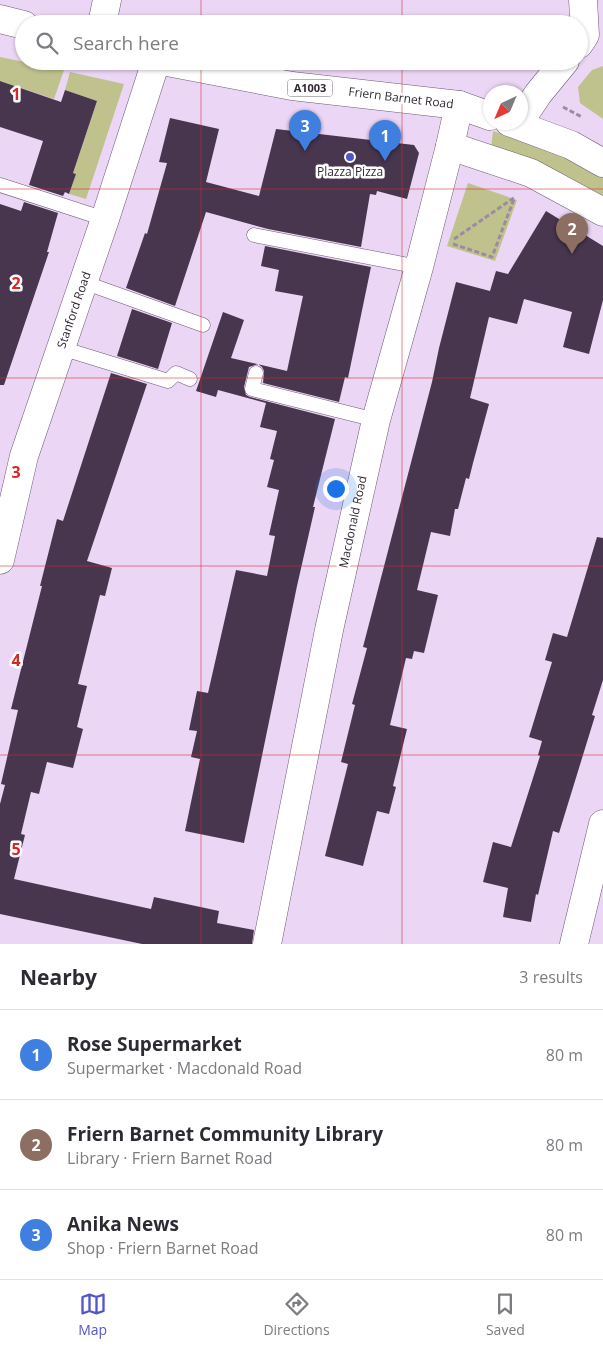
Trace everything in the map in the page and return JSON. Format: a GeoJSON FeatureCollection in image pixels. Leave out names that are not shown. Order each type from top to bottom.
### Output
{"type":"FeatureCollection","features":[{"type":"Feature","properties":{"kind":"street"},"geometry":{"type":"LineString","coordinates":[[104,15],[107,0]]}},
{"type":"Feature","properties":{"kind":"street"},"geometry":{"type":"LineString","coordinates":[[582,0],[585,15]]}},
{"type":"Feature","properties":{"kind":"street"},"geometry":{"type":"LineString","coordinates":[[0,19],[15,23]]}},
{"type":"Feature","properties":{"kind":"street","name":"Stanford Road"},"geometry":{"type":"LineString","coordinates":[[0,560],[24,456],[153,70]]}},
{"type":"Feature","properties":{"kind":"street","name":"Friern Barnet Road"},"geometry":{"type":"LineString","coordinates":[[209,70],[292,86],[458,105],[483,114]]}},
{"type":"Feature","properties":{"kind":"street"},"geometry":{"type":"LineString","coordinates":[[528,108],[558,70]]}},
{"type":"Feature","properties":{"kind":"street","name":"Macdonald Road"},"geometry":{"type":"LineString","coordinates":[[267,944],[329,630],[376,420],[420,266],[450,146],[458,105]]}},
{"type":"Feature","properties":{"kind":"street"},"geometry":{"type":"LineString","coordinates":[[528,128],[571,146],[603,163]]}},
{"type":"Feature","properties":{"kind":"street"},"geometry":{"type":"LineString","coordinates":[[450,146],[524,170],[603,212]]}},
{"type":"Feature","properties":{"kind":"street"},"geometry":{"type":"LineString","coordinates":[[574,944],[603,824]]}},
{"type":"Feature","properties":{"kind":"lane"},"geometry":{"type":"LineString","coordinates":[[0,185],[104,219]]}},
{"type":"Feature","properties":{"kind":"lane"},"geometry":{"type":"LineString","coordinates":[[254,235],[420,266]]}},
{"type":"Feature","properties":{"kind":"lane"},"geometry":{"type":"LineString","coordinates":[[83,282],[203,325]]}},
{"type":"Feature","properties":{"kind":"lane"},"geometry":{"type":"LineString","coordinates":[[61,348],[168,381],[176,373],[190,379]]}},
{"type":"Feature","properties":{"kind":"lane"},"geometry":{"type":"LineString","coordinates":[[256,373],[252,389],[376,420]]}},
{"type":"Feature","properties":{"kind":"path"},"geometry":{"type":"LineString","coordinates":[[538,94],[589,122]]}},
{"type":"Feature","properties":{"kind":"path"},"geometry":{"type":"LineString","coordinates":[[514,198],[448,243],[492,257],[514,198],[524,170]]}},
{"type":"Feature","properties":{"kind":"green space"},"geometry":{"type":"Polygon","coordinates":[[[0,57],[15,60],[15,70],[64,70],[54,99],[0,81],[0,57]]]}},
{"type":"Feature","properties":{"kind":"green space"},"geometry":{"type":"Polygon","coordinates":[[[603,66],[603,119],[580,103],[578,87],[592,70],[603,66]]]}},
{"type":"Feature","properties":{"kind":"green space"},"geometry":{"type":"Polygon","coordinates":[[[70,72],[124,84],[86,199],[69,194],[76,174],[73,173],[97,101],[65,90],[70,72]]]}},
{"type":"Feature","properties":{"kind":"green space"},"geometry":{"type":"Polygon","coordinates":[[[493,131],[550,150],[603,176],[603,198],[549,168],[491,149],[493,131]]]}},
{"type":"Feature","properties":{"kind":"green space"},"geometry":{"type":"Polygon","coordinates":[[[468,183],[517,200],[495,261],[447,246],[468,183]]]}},
{"type":"Feature","properties":{"kind":"building"},"geometry":{"type":"Polygon","coordinates":[[[0,81],[61,102],[65,90],[97,101],[73,173],[76,174],[69,194],[65,192],[63,196],[29,185],[43,141],[0,127],[0,81]]]}},
{"type":"Feature","properties":{"kind":"building"},"geometry":{"type":"Polygon","coordinates":[[[170,118],[219,129],[206,182],[259,196],[276,129],[414,145],[419,153],[407,199],[377,191],[376,195],[370,194],[361,247],[268,229],[206,212],[175,306],[126,288],[145,233],[147,234],[167,163],[159,162],[170,118]]]}},
{"type":"Feature","properties":{"kind":"building"},"geometry":{"type":"Polygon","coordinates":[[[24,202],[58,213],[47,252],[49,252],[4,385],[0,385],[0,204],[21,211],[24,202]]]}},
{"type":"Feature","properties":{"kind":"building"},"geometry":{"type":"Polygon","coordinates":[[[546,211],[603,246],[603,300],[589,354],[563,347],[572,312],[524,299],[517,324],[489,317],[470,398],[489,404],[469,479],[466,478],[458,509],[455,509],[450,536],[431,532],[417,590],[438,595],[424,653],[414,651],[412,659],[406,658],[390,725],[407,729],[393,786],[396,787],[389,814],[377,811],[363,866],[325,856],[348,764],[341,762],[355,705],[352,704],[367,648],[363,647],[456,282],[490,291],[496,271],[508,274],[546,211]]]}},
{"type":"Feature","properties":{"kind":"building"},"geometry":{"type":"Polygon","coordinates":[[[265,246],[371,267],[348,378],[345,377],[339,402],[263,383],[264,371],[259,364],[287,371],[303,296],[275,291],[279,270],[261,266],[265,246]]]}},
{"type":"Feature","properties":{"kind":"building"},"geometry":{"type":"Polygon","coordinates":[[[132,309],[172,323],[158,369],[117,356],[132,309]]]}},
{"type":"Feature","properties":{"kind":"building"},"geometry":{"type":"Polygon","coordinates":[[[223,312],[244,320],[231,358],[258,364],[249,367],[244,387],[246,395],[335,419],[313,507],[315,507],[244,843],[185,831],[200,759],[191,757],[197,731],[189,730],[197,691],[208,693],[236,570],[267,576],[275,536],[269,535],[279,490],[267,487],[274,460],[270,459],[277,431],[260,427],[266,403],[218,390],[216,397],[196,391],[223,312]]]}},
{"type":"Feature","properties":{"kind":"building"},"geometry":{"type":"Polygon","coordinates":[[[111,373],[147,384],[87,561],[112,568],[105,596],[100,595],[78,684],[87,686],[77,727],[83,729],[73,768],[47,762],[39,794],[31,792],[21,834],[25,835],[14,879],[151,909],[154,897],[219,911],[217,923],[254,930],[252,944],[142,944],[0,914],[0,804],[5,785],[1,784],[18,710],[11,709],[57,519],[63,521],[111,373]]]}},
{"type":"Feature","properties":{"kind":"building"},"geometry":{"type":"Polygon","coordinates":[[[597,537],[603,538],[603,680],[592,715],[595,716],[559,833],[553,831],[538,895],[536,894],[531,922],[503,917],[508,888],[483,882],[493,842],[511,847],[540,756],[538,755],[542,741],[529,737],[552,662],[545,660],[553,633],[567,637],[597,537]]]}},
{"type":"Feature","properties":{"kind":"place","name":"Anika News"},"geometry":{"type":"Point","coordinates":[305,151]}},
{"type":"Feature","properties":{"kind":"place","name":"Plazza Pizza"},"geometry":{"type":"Point","coordinates":[350,157]}},
{"type":"Feature","properties":{"kind":"place","name":"Rose Supermarket"},"geometry":{"type":"Point","coordinates":[385,161]}},
{"type":"Feature","properties":{"kind":"place","name":"Friern Barnet Community Library"},"geometry":{"type":"Point","coordinates":[572,254]}}]}
